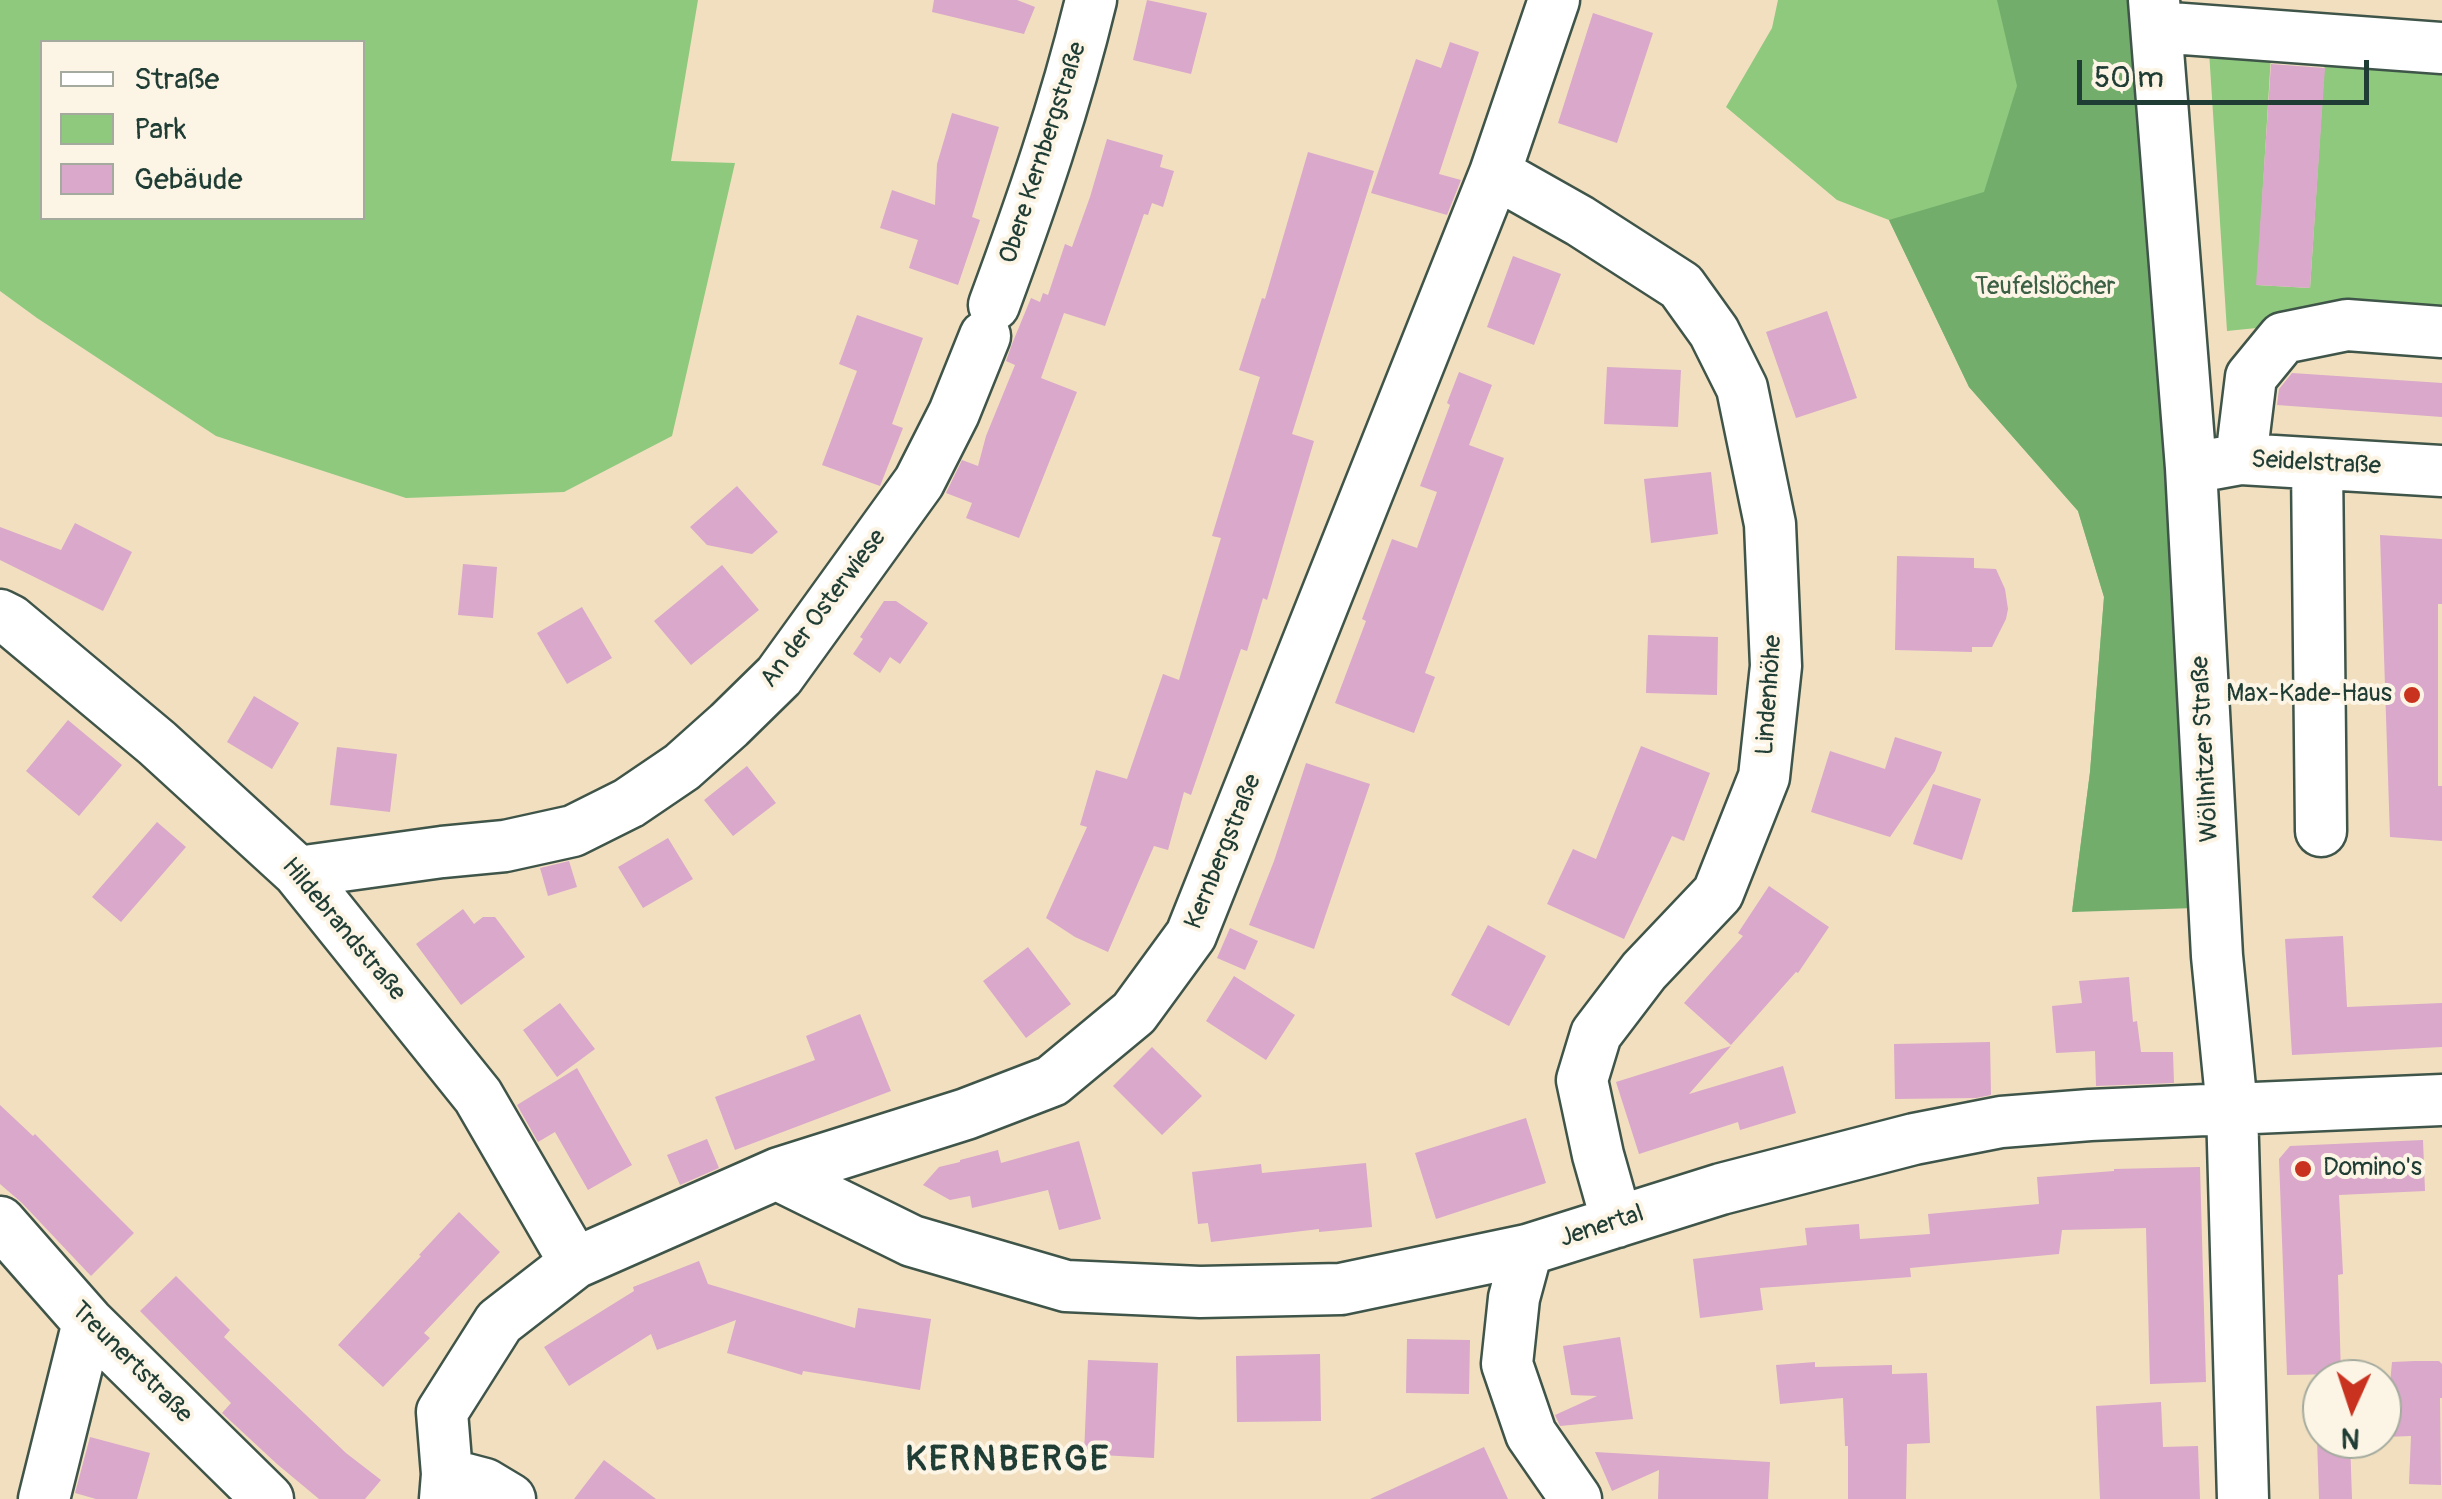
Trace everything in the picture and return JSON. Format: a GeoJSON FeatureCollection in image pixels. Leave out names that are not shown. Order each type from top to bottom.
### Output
{"type":"FeatureCollection","features":[{"type":"Feature","properties":{"kind":"street","name":"Obere Kernbergstraße"},"geometry":{"type":"LineString","coordinates":[[989,321],[1046,159],[1091,0]]}},
{"type":"Feature","properties":{"kind":"street","name":"Kernbergstraße"},"geometry":{"type":"LineString","coordinates":[[446,1487],[442,1412],[499,1322],[575,1264],[778,1175],[966,1114],[1052,1081],[1134,1013],[1192,935],[1495,173],[1554,0]]}},
{"type":"Feature","properties":{"kind":"street"},"geometry":{"type":"LineString","coordinates":[[2155,13],[2442,48]]}},
{"type":"Feature","properties":{"kind":"street","name":"Wöllnitzer Straße"},"geometry":{"type":"LineString","coordinates":[[2155,13],[2191,468],[2217,956],[2232,1110],[2242,1499]]}},
{"type":"Feature","properties":{"kind":"street","name":"Lindenhöhe"},"geometry":{"type":"LineString","coordinates":[[1495,173],[1580,221],[1681,286],[1714,332],[1742,388],[1770,524],[1776,666],[1764,777],[1718,892],[1644,971],[1596,1034],[1582,1080],[1617,1222]]}},
{"type":"Feature","properties":{"kind":"street","name":"An der Osterwiese"},"geometry":{"type":"LineString","coordinates":[[298,872],[505,846],[573,831],[629,803],[682,767],[779,676],[919,482],[954,413],[989,321]]}},
{"type":"Feature","properties":{"kind":"street"},"geometry":{"type":"LineString","coordinates":[[2242,459],[2251,377],[2283,338],[2347,324],[2442,332]]}},
{"type":"Feature","properties":{"kind":"street","name":"Seidelstraße"},"geometry":{"type":"LineString","coordinates":[[2191,468],[2242,459],[2442,471]]}},
{"type":"Feature","properties":{"kind":"street"},"geometry":{"type":"LineString","coordinates":[[2317,464],[2321,831]]}},
{"type":"Feature","properties":{"kind":"street","name":"Hildebrandstraße"},"geometry":{"type":"LineString","coordinates":[[0,614],[157,743],[298,872],[478,1096],[575,1264]]}},
{"type":"Feature","properties":{"kind":"street","name":"Jenertal"},"geometry":{"type":"LineString","coordinates":[[778,1175],[912,1242],[1066,1286],[1200,1292],[1341,1289],[1527,1250],[1722,1189],[1914,1139],[2001,1122],[2442,1100]]}},
{"type":"Feature","properties":{"kind":"street","name":"Treunertstraße"},"geometry":{"type":"LineString","coordinates":[[0,1222],[88,1322],[268,1499]]}},
{"type":"Feature","properties":{"kind":"street"},"geometry":{"type":"LineString","coordinates":[[1527,1250],[1514,1298],[1506,1364],[1531,1434],[1576,1499]]}},
{"type":"Feature","properties":{"kind":"street"},"geometry":{"type":"LineString","coordinates":[[44,1499],[88,1322]]}},
{"type":"Feature","properties":{"kind":"street"},"geometry":{"type":"LineString","coordinates":[[446,1487],[486,1484],[510,1499]]}},
{"type":"Feature","properties":{"kind":"green space"},"geometry":{"type":"Polygon","coordinates":[[[0,0],[698,0],[671,161],[735,163],[672,436],[564,492],[406,498],[216,436],[0,291],[0,0]]]}},
{"type":"Feature","properties":{"kind":"green space","name":"Teufelslöcher"},"geometry":{"type":"Polygon","coordinates":[[[1778,0],[2137,0],[2172,454],[2072,912],[2090,772],[2104,597],[2078,511],[1969,387],[1889,220],[1837,200],[1726,107],[1772,28],[1778,0]]]}},
{"type":"Feature","properties":{"kind":"green space","name":"Teufelslöcher"},"geometry":{"type":"Polygon","coordinates":[[[1997,0],[2137,0],[2172,454],[2195,908],[2072,912],[2090,772],[2104,597],[2078,511],[1969,387],[1889,220],[1984,192],[2017,86],[1997,0]]]}},
{"type":"Feature","properties":{"kind":"green space"},"geometry":{"type":"Polygon","coordinates":[[[2209,51],[2271,55],[2257,285],[2310,288],[2325,59],[2442,66],[2442,323],[2276,326],[2227,331],[2209,51]]]}},
{"type":"Feature","properties":{"kind":"building"},"geometry":{"type":"Polygon","coordinates":[[[934,0],[1017,0],[1035,7],[1024,34],[932,12],[934,0]]]}},
{"type":"Feature","properties":{"kind":"building"},"geometry":{"type":"Polygon","coordinates":[[[1147,0],[1207,13],[1191,74],[1133,60],[1147,0]]]}},
{"type":"Feature","properties":{"kind":"building"},"geometry":{"type":"Polygon","coordinates":[[[1593,13],[1653,33],[1617,143],[1558,123],[1593,13]]]}},
{"type":"Feature","properties":{"kind":"building"},"geometry":{"type":"Polygon","coordinates":[[[1450,42],[1479,52],[1439,174],[1461,180],[1447,215],[1371,193],[1416,59],[1441,68],[1450,42]]]}},
{"type":"Feature","properties":{"kind":"building"},"geometry":{"type":"Polygon","coordinates":[[[2271,64],[2325,68],[2310,288],[2256,285],[2271,64]]]}},
{"type":"Feature","properties":{"kind":"building"},"geometry":{"type":"Polygon","coordinates":[[[952,113],[999,127],[972,217],[980,220],[958,285],[909,268],[918,240],[880,228],[892,190],[935,205],[937,164],[952,113]]]}},
{"type":"Feature","properties":{"kind":"building"},"geometry":{"type":"Polygon","coordinates":[[[1107,139],[1163,155],[1160,167],[1174,171],[1163,207],[1152,203],[1148,215],[1144,214],[1105,326],[1064,313],[1041,378],[1077,392],[1019,538],[966,518],[972,503],[946,493],[962,460],[978,466],[1015,365],[1006,361],[1012,344],[1031,298],[1040,302],[1043,293],[1048,295],[1065,244],[1072,247],[1107,139]]]}},
{"type":"Feature","properties":{"kind":"building"},"geometry":{"type":"Polygon","coordinates":[[[1308,152],[1374,171],[1292,434],[1314,441],[1267,600],[1263,598],[1247,651],[1241,649],[1191,795],[1184,792],[1168,850],[1154,846],[1108,952],[1046,918],[1087,827],[1080,825],[1096,770],[1127,779],[1163,674],[1179,680],[1221,538],[1212,536],[1260,377],[1239,370],[1262,298],[1265,299],[1308,152]]]}},
{"type":"Feature","properties":{"kind":"building"},"geometry":{"type":"Polygon","coordinates":[[[1513,256],[1561,274],[1534,345],[1487,327],[1513,256]]]}},
{"type":"Feature","properties":{"kind":"building"},"geometry":{"type":"Polygon","coordinates":[[[1827,311],[1857,398],[1796,418],[1766,332],[1827,311]]]}},
{"type":"Feature","properties":{"kind":"building"},"geometry":{"type":"Polygon","coordinates":[[[857,315],[923,338],[892,424],[903,428],[880,486],[822,465],[857,371],[839,364],[857,315]]]}},
{"type":"Feature","properties":{"kind":"building"},"geometry":{"type":"Polygon","coordinates":[[[1607,367],[1681,370],[1678,427],[1604,424],[1607,367]]]}},
{"type":"Feature","properties":{"kind":"building"},"geometry":{"type":"Polygon","coordinates":[[[1459,372],[1492,385],[1469,445],[1504,458],[1425,673],[1435,677],[1414,733],[1335,703],[1392,539],[1417,548],[1437,492],[1420,486],[1459,372]]]}},
{"type":"Feature","properties":{"kind":"building"},"geometry":{"type":"Polygon","coordinates":[[[2292,373],[2442,383],[2442,417],[2277,405],[2279,389],[2292,373]]]}},
{"type":"Feature","properties":{"kind":"building"},"geometry":{"type":"Polygon","coordinates":[[[1711,472],[1718,534],[1651,543],[1644,479],[1711,472]]]}},
{"type":"Feature","properties":{"kind":"building"},"geometry":{"type":"Polygon","coordinates":[[[737,486],[778,532],[752,554],[707,545],[690,527],[737,486]]]}},
{"type":"Feature","properties":{"kind":"building"},"geometry":{"type":"Polygon","coordinates":[[[75,523],[132,552],[103,611],[0,560],[0,527],[61,550],[75,523]]]}},
{"type":"Feature","properties":{"kind":"building","name":"Max-Kade-Haus"},"geometry":{"type":"Polygon","coordinates":[[[2380,535],[2442,539],[2438,786],[2442,786],[2442,841],[2390,837],[2380,535]]]}},
{"type":"Feature","properties":{"kind":"building"},"geometry":{"type":"Polygon","coordinates":[[[1897,556],[1974,558],[1974,568],[1996,569],[2008,609],[1992,647],[1972,647],[1972,652],[1895,650],[1897,556]]]}},
{"type":"Feature","properties":{"kind":"building"},"geometry":{"type":"Polygon","coordinates":[[[463,564],[497,567],[493,618],[458,615],[463,564]]]}},
{"type":"Feature","properties":{"kind":"building"},"geometry":{"type":"Polygon","coordinates":[[[722,565],[759,610],[691,665],[654,621],[722,565]]]}},
{"type":"Feature","properties":{"kind":"building"},"geometry":{"type":"Polygon","coordinates":[[[884,601],[896,601],[928,623],[900,664],[890,657],[880,673],[853,654],[884,601]]]}},
{"type":"Feature","properties":{"kind":"building"},"geometry":{"type":"Polygon","coordinates":[[[582,607],[612,658],[567,684],[537,633],[582,607]]]}},
{"type":"Feature","properties":{"kind":"building"},"geometry":{"type":"Polygon","coordinates":[[[1648,635],[1718,637],[1717,695],[1646,693],[1648,635]]]}},
{"type":"Feature","properties":{"kind":"building"},"geometry":{"type":"Polygon","coordinates":[[[254,696],[299,723],[272,769],[227,742],[254,696]]]}},
{"type":"Feature","properties":{"kind":"building"},"geometry":{"type":"Polygon","coordinates":[[[68,720],[122,765],[79,816],[26,771],[68,720]]]}},
{"type":"Feature","properties":{"kind":"building"},"geometry":{"type":"Polygon","coordinates":[[[1895,737],[1942,752],[1935,771],[1890,837],[1811,812],[1830,751],[1885,769],[1895,737]]]}},
{"type":"Feature","properties":{"kind":"building"},"geometry":{"type":"Polygon","coordinates":[[[1641,746],[1710,773],[1684,841],[1672,836],[1624,939],[1547,904],[1573,849],[1596,859],[1641,746]]]}},
{"type":"Feature","properties":{"kind":"building"},"geometry":{"type":"Polygon","coordinates":[[[337,747],[397,754],[390,812],[330,805],[337,747]]]}},
{"type":"Feature","properties":{"kind":"building"},"geometry":{"type":"Polygon","coordinates":[[[1306,763],[1370,784],[1314,949],[1249,925],[1306,763]]]}},
{"type":"Feature","properties":{"kind":"building"},"geometry":{"type":"Polygon","coordinates":[[[747,766],[776,803],[733,836],[704,800],[747,766]]]}},
{"type":"Feature","properties":{"kind":"building"},"geometry":{"type":"Polygon","coordinates":[[[1933,784],[1981,799],[1962,860],[1913,844],[1933,784]]]}},
{"type":"Feature","properties":{"kind":"building"},"geometry":{"type":"Polygon","coordinates":[[[157,822],[186,847],[121,922],[92,897],[157,822]]]}},
{"type":"Feature","properties":{"kind":"building"},"geometry":{"type":"Polygon","coordinates":[[[668,838],[693,879],[643,908],[618,867],[668,838]]]}},
{"type":"Feature","properties":{"kind":"building"},"geometry":{"type":"Polygon","coordinates":[[[569,861],[577,887],[548,896],[540,868],[569,861]]]}},
{"type":"Feature","properties":{"kind":"building"},"geometry":{"type":"Polygon","coordinates":[[[1769,886],[1829,927],[1798,973],[1731,1045],[1684,1003],[1743,936],[1738,933],[1769,886]]]}},
{"type":"Feature","properties":{"kind":"building"},"geometry":{"type":"Polygon","coordinates":[[[463,909],[474,924],[483,917],[495,917],[525,957],[461,1005],[416,944],[463,909]]]}},
{"type":"Feature","properties":{"kind":"building"},"geometry":{"type":"Polygon","coordinates":[[[1488,925],[1546,956],[1509,1026],[1451,995],[1488,925]]]}},
{"type":"Feature","properties":{"kind":"building"},"geometry":{"type":"Polygon","coordinates":[[[1230,928],[1258,941],[1245,970],[1217,958],[1230,928]]]}},
{"type":"Feature","properties":{"kind":"building"},"geometry":{"type":"Polygon","coordinates":[[[2343,936],[2347,1007],[2442,1003],[2442,1047],[2292,1055],[2285,939],[2343,936]]]}},
{"type":"Feature","properties":{"kind":"building"},"geometry":{"type":"Polygon","coordinates":[[[1028,947],[1071,1004],[1026,1038],[983,981],[1028,947]]]}},
{"type":"Feature","properties":{"kind":"building"},"geometry":{"type":"Polygon","coordinates":[[[1234,976],[1295,1015],[1266,1060],[1206,1021],[1234,976]]]}},
{"type":"Feature","properties":{"kind":"building"},"geometry":{"type":"Polygon","coordinates":[[[2129,977],[2133,1022],[2137,1021],[2141,1052],[2173,1052],[2174,1083],[2096,1086],[2095,1051],[2056,1053],[2052,1006],[2082,1003],[2079,981],[2129,977]]]}},
{"type":"Feature","properties":{"kind":"building"},"geometry":{"type":"Polygon","coordinates":[[[560,1003],[595,1049],[557,1077],[523,1030],[560,1003]]]}},
{"type":"Feature","properties":{"kind":"building"},"geometry":{"type":"Polygon","coordinates":[[[860,1014],[891,1091],[735,1150],[715,1097],[815,1060],[806,1036],[860,1014]]]}},
{"type":"Feature","properties":{"kind":"building"},"geometry":{"type":"Polygon","coordinates":[[[1990,1042],[1991,1095],[1895,1099],[1894,1044],[1990,1042]]]}},
{"type":"Feature","properties":{"kind":"building"},"geometry":{"type":"Polygon","coordinates":[[[1731,1046],[1689,1094],[1783,1066],[1796,1113],[1740,1130],[1738,1122],[1639,1154],[1616,1082],[1731,1046]]]}},
{"type":"Feature","properties":{"kind":"building"},"geometry":{"type":"Polygon","coordinates":[[[1152,1047],[1202,1096],[1162,1135],[1113,1086],[1152,1047]]]}},
{"type":"Feature","properties":{"kind":"building"},"geometry":{"type":"Polygon","coordinates":[[[577,1068],[632,1165],[588,1190],[555,1132],[538,1142],[517,1105],[577,1068]]]}},
{"type":"Feature","properties":{"kind":"building"},"geometry":{"type":"Polygon","coordinates":[[[0,1105],[35,1134],[134,1233],[91,1276],[0,1184],[0,1105]]]}},
{"type":"Feature","properties":{"kind":"building"},"geometry":{"type":"Polygon","coordinates":[[[1526,1118],[1546,1183],[1436,1219],[1415,1153],[1526,1118]]]}},
{"type":"Feature","properties":{"kind":"building"},"geometry":{"type":"Polygon","coordinates":[[[707,1139],[719,1168],[680,1185],[667,1155],[707,1139]]]}},
{"type":"Feature","properties":{"kind":"building"},"geometry":{"type":"Polygon","coordinates":[[[2423,1140],[2425,1191],[2339,1195],[2343,1274],[2338,1275],[2341,1359],[2302,1359],[2302,1375],[2287,1375],[2279,1159],[2290,1146],[2423,1140]]]}},
{"type":"Feature","properties":{"kind":"building"},"geometry":{"type":"Polygon","coordinates":[[[1079,1141],[1101,1219],[1059,1230],[1048,1190],[972,1208],[970,1196],[950,1200],[923,1185],[939,1167],[960,1160],[998,1150],[1001,1163],[1079,1141]]]}},
{"type":"Feature","properties":{"kind":"building"},"geometry":{"type":"Polygon","coordinates":[[[1366,1163],[1372,1227],[1211,1242],[1208,1223],[1198,1224],[1192,1172],[1261,1164],[1262,1173],[1366,1163]]]}},
{"type":"Feature","properties":{"kind":"building"},"geometry":{"type":"Polygon","coordinates":[[[2200,1167],[2206,1382],[2150,1384],[2146,1228],[2062,1230],[2059,1254],[1910,1268],[1911,1277],[1760,1288],[1763,1310],[1700,1318],[1693,1259],[1807,1245],[1805,1228],[1859,1224],[1860,1239],[1930,1234],[1928,1214],[2039,1204],[2037,1177],[2114,1169],[2200,1167]]]}},
{"type":"Feature","properties":{"kind":"building"},"geometry":{"type":"Polygon","coordinates":[[[459,1212],[500,1252],[424,1333],[430,1338],[383,1387],[338,1345],[459,1212]]]}},
{"type":"Feature","properties":{"kind":"building"},"geometry":{"type":"Polygon","coordinates":[[[699,1261],[708,1284],[855,1328],[858,1308],[931,1319],[920,1390],[803,1371],[802,1375],[727,1353],[736,1320],[657,1350],[651,1334],[569,1386],[544,1347],[634,1291],[633,1287],[699,1261]]]}},
{"type":"Feature","properties":{"kind":"building"},"geometry":{"type":"Polygon","coordinates":[[[176,1276],[230,1330],[224,1337],[346,1453],[381,1480],[365,1499],[319,1499],[222,1413],[231,1403],[140,1311],[176,1276]]]}},
{"type":"Feature","properties":{"kind":"building"},"geometry":{"type":"Polygon","coordinates":[[[1620,1337],[1633,1419],[1560,1426],[1555,1415],[1597,1396],[1571,1395],[1563,1346],[1620,1337]]]}},
{"type":"Feature","properties":{"kind":"building"},"geometry":{"type":"Polygon","coordinates":[[[1407,1339],[1470,1340],[1469,1394],[1406,1393],[1407,1339]]]}},
{"type":"Feature","properties":{"kind":"building"},"geometry":{"type":"Polygon","coordinates":[[[1320,1354],[1321,1421],[1237,1422],[1236,1356],[1320,1354]]]}},
{"type":"Feature","properties":{"kind":"building"},"geometry":{"type":"Polygon","coordinates":[[[1088,1360],[1158,1363],[1154,1458],[1084,1454],[1088,1360]]]}},
{"type":"Feature","properties":{"kind":"building"},"geometry":{"type":"Polygon","coordinates":[[[1815,1362],[1815,1367],[1892,1365],[1892,1374],[1927,1373],[1930,1443],[1907,1444],[1906,1499],[1848,1499],[1843,1398],[1780,1404],[1776,1365],[1815,1362]]]}},
{"type":"Feature","properties":{"kind":"building"},"geometry":{"type":"Polygon","coordinates":[[[2402,1362],[2442,1364],[2441,1485],[2409,1484],[2411,1436],[2402,1436],[2402,1362]]]}},
{"type":"Feature","properties":{"kind":"building"},"geometry":{"type":"Polygon","coordinates":[[[2161,1402],[2163,1447],[2198,1446],[2200,1499],[2100,1499],[2096,1406],[2161,1402]]]}},
{"type":"Feature","properties":{"kind":"building"},"geometry":{"type":"Polygon","coordinates":[[[90,1437],[150,1453],[137,1499],[96,1499],[75,1493],[90,1437]]]}},
{"type":"Feature","properties":{"kind":"building"},"geometry":{"type":"Polygon","coordinates":[[[1484,1447],[1508,1499],[1370,1499],[1447,1464],[1484,1447]]]}},
{"type":"Feature","properties":{"kind":"building"},"geometry":{"type":"Polygon","coordinates":[[[1595,1452],[1770,1462],[1768,1499],[1658,1499],[1659,1470],[1612,1491],[1595,1452]]]}},
{"type":"Feature","properties":{"kind":"building"},"geometry":{"type":"Polygon","coordinates":[[[2318,1459],[2351,1459],[2352,1499],[2319,1499],[2318,1459]]]}},
{"type":"Feature","properties":{"kind":"building"},"geometry":{"type":"Polygon","coordinates":[[[604,1460],[656,1499],[574,1499],[604,1460]]]}},
{"type":"Feature","properties":{"kind":"place","name":"Max-Kade-Haus"},"geometry":{"type":"Point","coordinates":[2412,695]}},
{"type":"Feature","properties":{"kind":"place","name":"Domino's"},"geometry":{"type":"Point","coordinates":[2303,1169]}},
{"type":"Feature","properties":{"kind":"district","name":"KERNBERGE"},"geometry":{"type":"Point","coordinates":[1008,1461]}}]}
